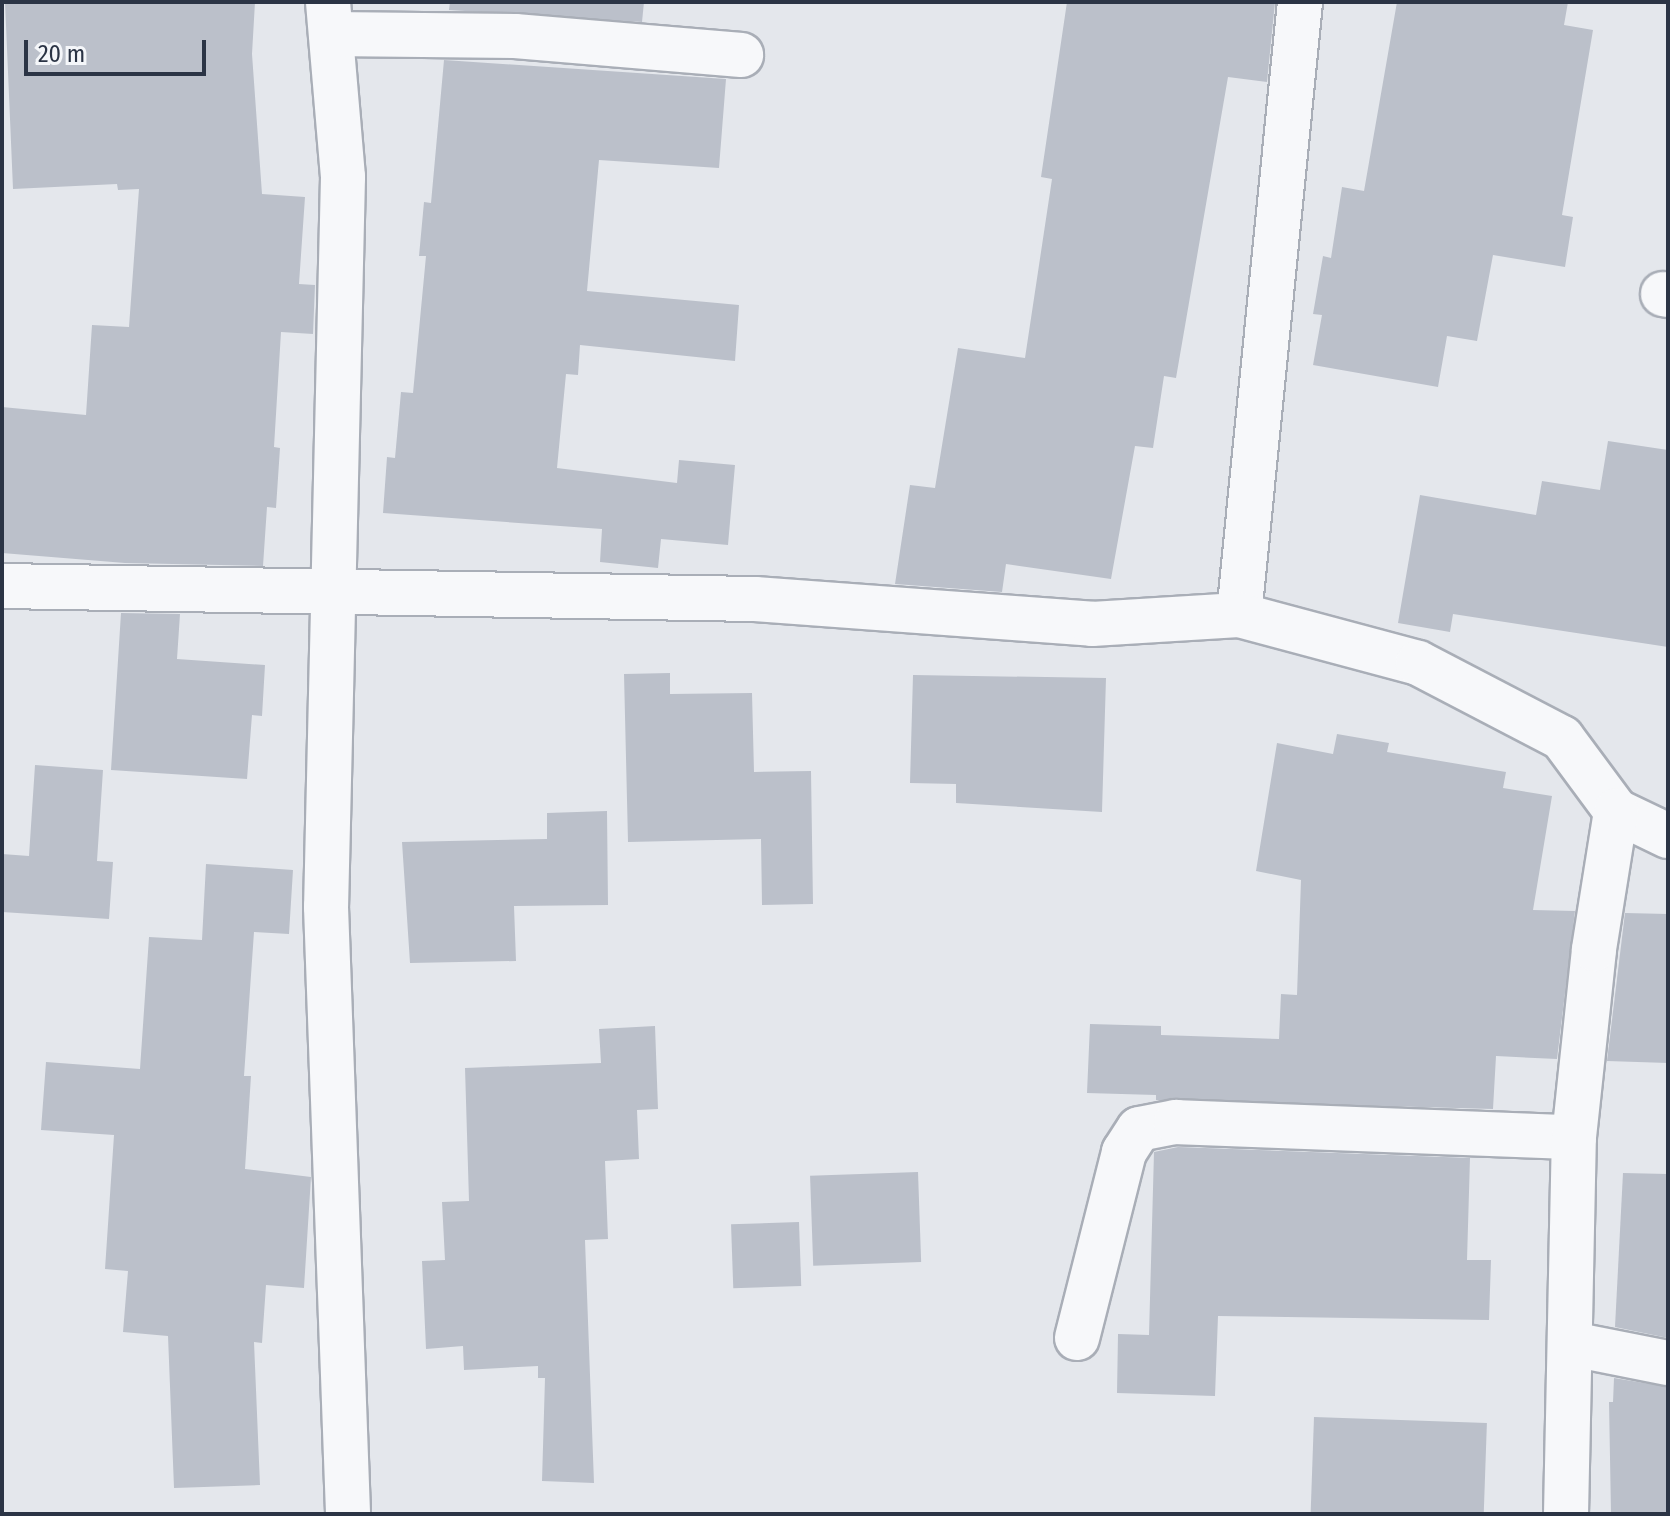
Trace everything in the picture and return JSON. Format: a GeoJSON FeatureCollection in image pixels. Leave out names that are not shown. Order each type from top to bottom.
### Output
{"type":"FeatureCollection","features":[{"type":"Feature","properties":{"kind":"street"},"geometry":{"type":"LineString","coordinates":[[1239,615],[1300,2]]}},
{"type":"Feature","properties":{"kind":"street"},"geometry":{"type":"LineString","coordinates":[[348,1514],[326,907],[330,596],[337,511],[343,177],[330,18],[741,55]]}},
{"type":"Feature","properties":{"kind":"street"},"geometry":{"type":"LineString","coordinates":[[2,586],[330,596],[755,599],[1092,624],[1239,615],[1347,641],[1444,676],[1562,738],[1616,811],[1668,836]]}},
{"type":"Feature","properties":{"kind":"street"},"geometry":{"type":"LineString","coordinates":[[1566,1514],[1574,1137],[1594,949],[1616,811]]}},
{"type":"Feature","properties":{"kind":"street"},"geometry":{"type":"LineString","coordinates":[[1077,1338],[1124,1152],[1139,1129],[1176,1122],[1574,1137]]}},
{"type":"Feature","properties":{"kind":"street"},"geometry":{"type":"LineString","coordinates":[[1572,1344],[1668,1363]]}},
{"type":"Feature","properties":{"kind":"building"},"geometry":{"type":"Polygon","coordinates":[[[5,2],[255,2],[252,54],[262,194],[305,197],[299,284],[315,285],[313,334],[281,332],[274,447],[280,448],[276,508],[267,507],[263,566],[125,563],[2,553],[2,407],[86,415],[92,325],[129,327],[139,189],[118,190],[117,184],[13,189],[5,2]]]}},
{"type":"Feature","properties":{"kind":"building"},"geometry":{"type":"Polygon","coordinates":[[[450,2],[644,2],[642,22],[449,10],[450,2]]]}},
{"type":"Feature","properties":{"kind":"building"},"geometry":{"type":"Polygon","coordinates":[[[1067,2],[1275,2],[1267,82],[1228,77],[1176,378],[1164,376],[1153,448],[1135,446],[1111,579],[1006,564],[1002,592],[895,584],[910,485],[935,488],[958,348],[1025,358],[1052,179],[1041,177],[1067,2]]]}},
{"type":"Feature","properties":{"kind":"building"},"geometry":{"type":"Polygon","coordinates":[[[1397,2],[1568,2],[1564,25],[1593,30],[1562,215],[1573,217],[1565,267],[1493,255],[1477,341],[1447,336],[1438,387],[1313,365],[1322,315],[1313,314],[1323,256],[1331,258],[1342,187],[1364,191],[1397,2]]]}},
{"type":"Feature","properties":{"kind":"building"},"geometry":{"type":"Polygon","coordinates":[[[444,60],[726,79],[719,168],[599,160],[587,291],[739,305],[735,361],[580,345],[578,375],[566,374],[557,468],[677,483],[679,460],[735,465],[728,545],[661,539],[658,568],[600,562],[602,529],[383,513],[387,457],[395,458],[401,392],[413,393],[426,256],[419,256],[424,202],[431,203],[444,60]]]}},
{"type":"Feature","properties":{"kind":"building"},"geometry":{"type":"Polygon","coordinates":[[[1608,441],[1668,450],[1668,647],[1453,614],[1450,632],[1398,623],[1420,495],[1536,515],[1542,481],[1600,490],[1608,441]]]}},
{"type":"Feature","properties":{"kind":"building"},"geometry":{"type":"Polygon","coordinates":[[[121,613],[180,614],[177,659],[265,665],[262,716],[252,715],[247,779],[111,770],[121,613]]]}},
{"type":"Feature","properties":{"kind":"building"},"geometry":{"type":"Polygon","coordinates":[[[670,673],[670,694],[752,693],[754,772],[811,771],[813,904],[762,905],[761,839],[628,842],[624,674],[670,673]]]}},
{"type":"Feature","properties":{"kind":"building"},"geometry":{"type":"Polygon","coordinates":[[[913,675],[1106,678],[1102,812],[956,803],[956,784],[910,783],[913,675]]]}},
{"type":"Feature","properties":{"kind":"building"},"geometry":{"type":"Polygon","coordinates":[[[1337,734],[1389,743],[1387,752],[1506,772],[1503,788],[1552,796],[1533,910],[1575,911],[1557,1059],[1496,1056],[1493,1109],[1156,1100],[1156,1095],[1087,1093],[1090,1024],[1161,1026],[1161,1035],[1279,1039],[1281,994],[1297,995],[1301,880],[1256,871],[1277,743],[1333,754],[1337,734]]]}},
{"type":"Feature","properties":{"kind":"building"},"geometry":{"type":"Polygon","coordinates":[[[35,765],[103,770],[97,861],[113,862],[109,919],[2,912],[2,854],[29,856],[35,765]]]}},
{"type":"Feature","properties":{"kind":"building"},"geometry":{"type":"Polygon","coordinates":[[[607,811],[608,905],[514,906],[516,961],[410,963],[402,842],[547,839],[547,813],[607,811]]]}},
{"type":"Feature","properties":{"kind":"building"},"geometry":{"type":"Polygon","coordinates":[[[206,864],[293,870],[289,934],[254,932],[244,1076],[251,1076],[245,1169],[311,1177],[304,1288],[266,1285],[262,1343],[254,1342],[260,1485],[174,1488],[168,1336],[123,1332],[128,1271],[105,1269],[114,1135],[41,1130],[46,1062],[140,1069],[149,937],[202,940],[206,864]]]}},
{"type":"Feature","properties":{"kind":"building"},"geometry":{"type":"Polygon","coordinates":[[[1625,913],[1668,914],[1668,1063],[1607,1061],[1625,913]]]}},
{"type":"Feature","properties":{"kind":"building"},"geometry":{"type":"Polygon","coordinates":[[[655,1026],[658,1109],[637,1110],[639,1159],[605,1161],[608,1239],[585,1240],[594,1483],[542,1481],[545,1378],[538,1378],[538,1366],[464,1370],[463,1346],[426,1349],[422,1261],[445,1260],[442,1202],[469,1201],[465,1068],[601,1063],[599,1029],[655,1026]]]}},
{"type":"Feature","properties":{"kind":"building"},"geometry":{"type":"Polygon","coordinates":[[[1178,1147],[1470,1158],[1467,1260],[1491,1260],[1489,1320],[1218,1316],[1215,1396],[1117,1393],[1118,1334],[1149,1335],[1154,1152],[1178,1147]]]}},
{"type":"Feature","properties":{"kind":"building"},"geometry":{"type":"Polygon","coordinates":[[[918,1172],[921,1262],[813,1266],[810,1176],[918,1172]]]}},
{"type":"Feature","properties":{"kind":"building"},"geometry":{"type":"Polygon","coordinates":[[[1623,1173],[1668,1174],[1668,1338],[1615,1327],[1623,1173]]]}},
{"type":"Feature","properties":{"kind":"building"},"geometry":{"type":"Polygon","coordinates":[[[799,1222],[801,1286],[733,1288],[731,1224],[799,1222]]]}},
{"type":"Feature","properties":{"kind":"building"},"geometry":{"type":"Polygon","coordinates":[[[1614,1378],[1668,1387],[1668,1514],[1611,1514],[1609,1402],[1613,1402],[1614,1378]]]}},
{"type":"Feature","properties":{"kind":"building"},"geometry":{"type":"Polygon","coordinates":[[[1314,1417],[1487,1423],[1484,1514],[1311,1514],[1314,1417]]]}}]}
